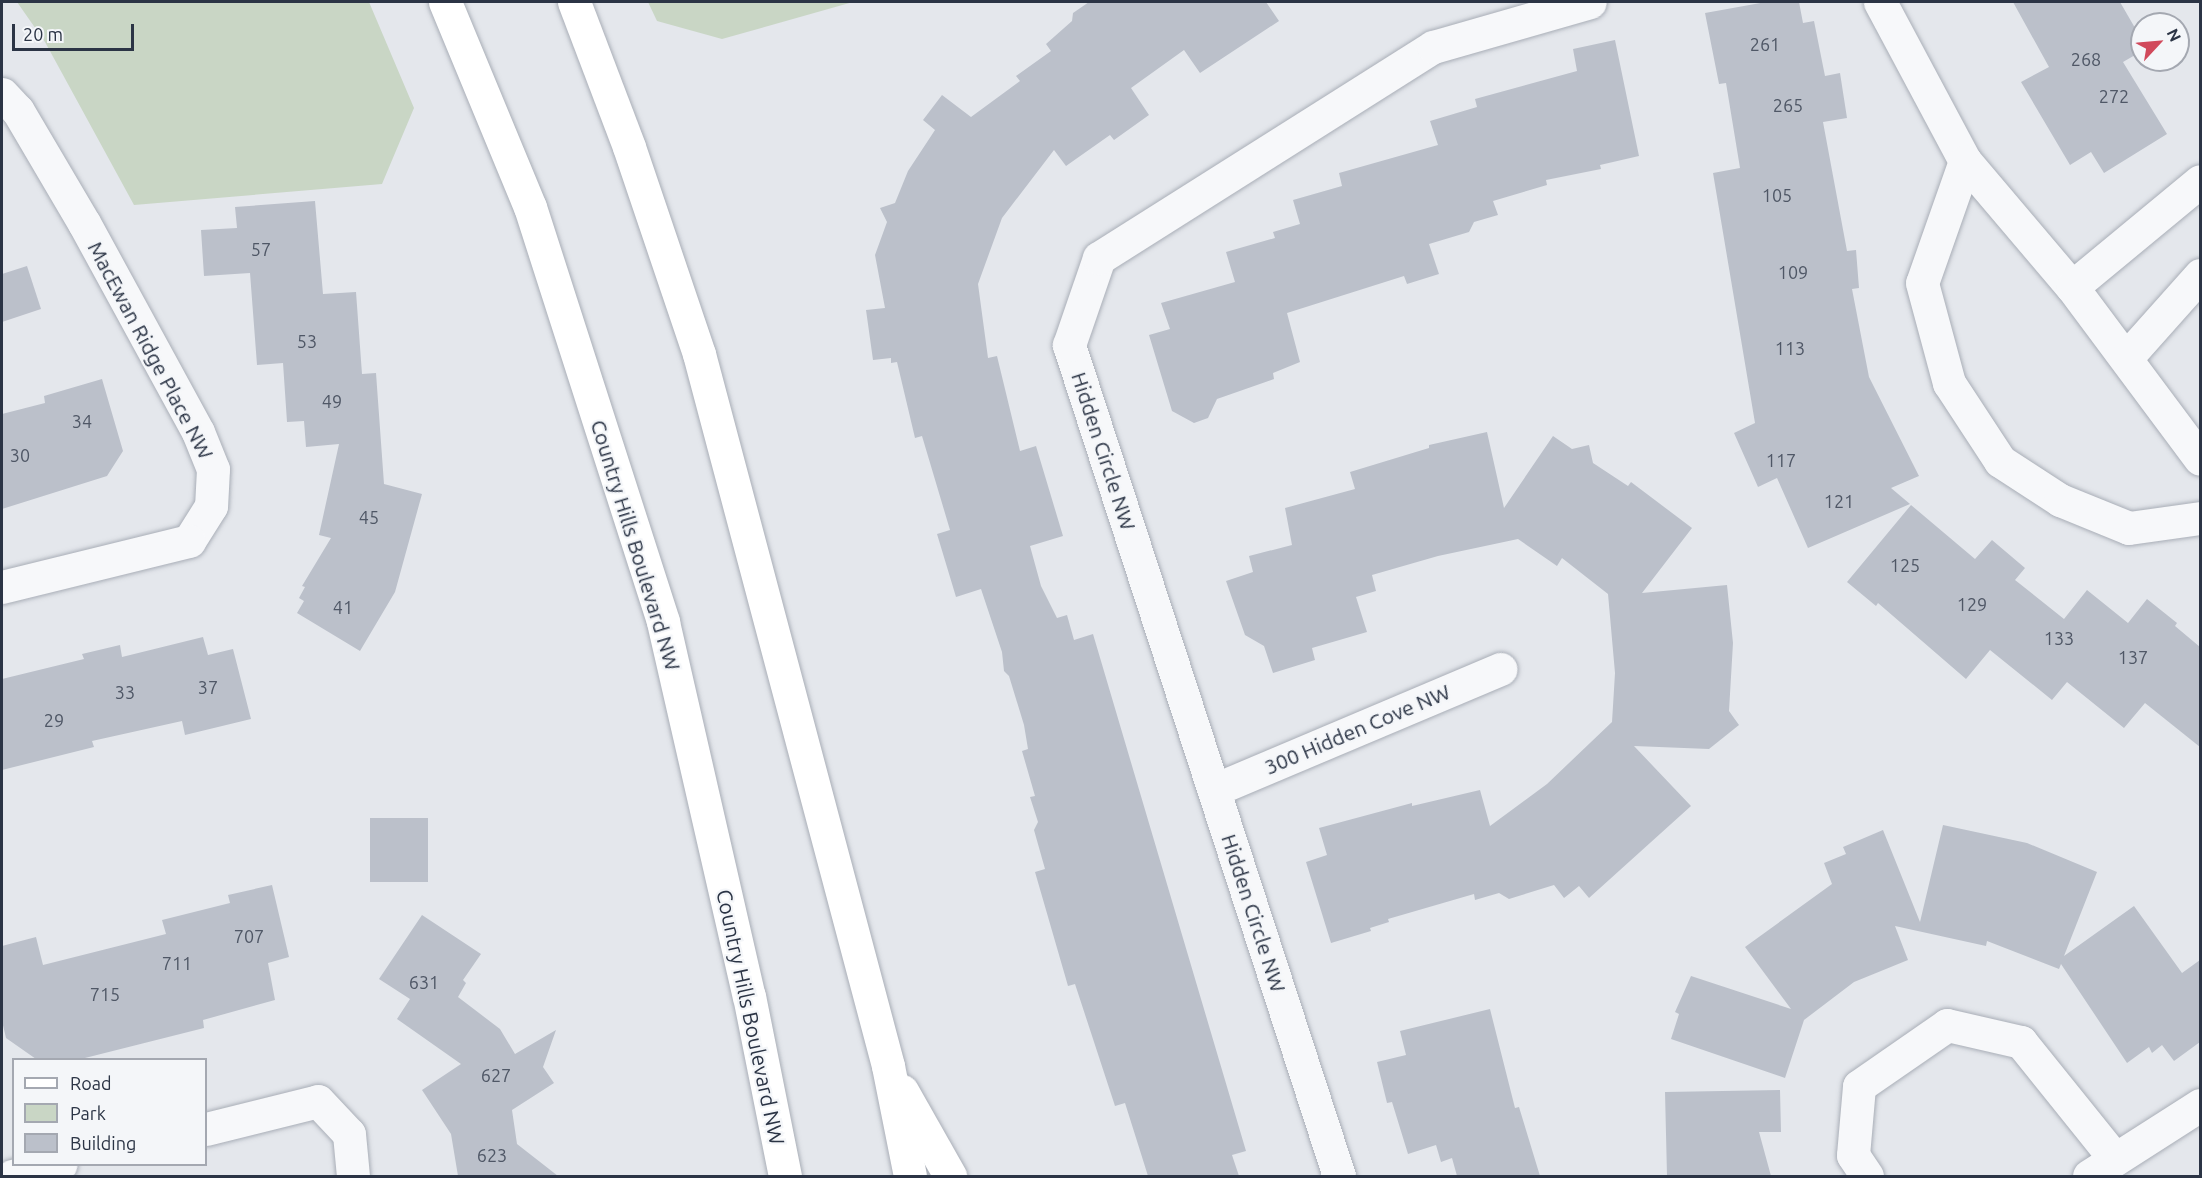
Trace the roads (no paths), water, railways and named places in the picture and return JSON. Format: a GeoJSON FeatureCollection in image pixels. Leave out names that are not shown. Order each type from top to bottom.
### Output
{"type":"FeatureCollection","features":[{"type":"Feature","properties":{"kind":"main road","name":"Country Hills Boulevard NW"},"geometry":{"type":"LineString","coordinates":[[446,2],[530,207],[663,622],[749,996],[785,1176]]}},
{"type":"Feature","properties":{"kind":"main road"},"geometry":{"type":"LineString","coordinates":[[574,2],[630,147],[699,354],[888,1066],[910,1176]]}},
{"type":"Feature","properties":{"kind":"main road"},"geometry":{"type":"LineString","coordinates":[[888,1066],[950,1176]]}},
{"type":"Feature","properties":{"kind":"street","name":"Hidden Circle NW"},"geometry":{"type":"LineString","coordinates":[[1339,1176],[1069,345],[1099,258],[1433,47],[1590,2]]}},
{"type":"Feature","properties":{"kind":"street"},"geometry":{"type":"LineString","coordinates":[[1880,2],[1965,161],[2072,287],[2127,357],[2200,459]]}},
{"type":"Feature","properties":{"kind":"street","name":"MacEwan Ridge Place NW"},"geometry":{"type":"LineString","coordinates":[[2,94],[18,111],[84,223],[198,432],[213,469],[211,506],[189,541],[2,587]]}},
{"type":"Feature","properties":{"kind":"street"},"geometry":{"type":"LineString","coordinates":[[1965,161],[1922,283],[1949,383],[2000,461],[2060,500],[2129,528],[2200,518]]}},
{"type":"Feature","properties":{"kind":"street"},"geometry":{"type":"LineString","coordinates":[[2072,287],[2200,182]]}},
{"type":"Feature","properties":{"kind":"street"},"geometry":{"type":"LineString","coordinates":[[2127,357],[2200,275]]}},
{"type":"Feature","properties":{"kind":"street","name":"300 Hidden Cove NW"},"geometry":{"type":"LineString","coordinates":[[1214,790],[1500,669]]}},
{"type":"Feature","properties":{"kind":"street"},"geometry":{"type":"LineString","coordinates":[[1866,1176],[1853,1155],[1859,1086],[1947,1025],[2021,1042],[2102,1168],[2200,1105]]}},
{"type":"Feature","properties":{"kind":"street"},"geometry":{"type":"LineString","coordinates":[[207,1129],[318,1101],[349,1134],[353,1176]]}},
{"type":"Feature","properties":{"kind":"street"},"geometry":{"type":"LineString","coordinates":[[12,1176],[53,1166]]}}]}
